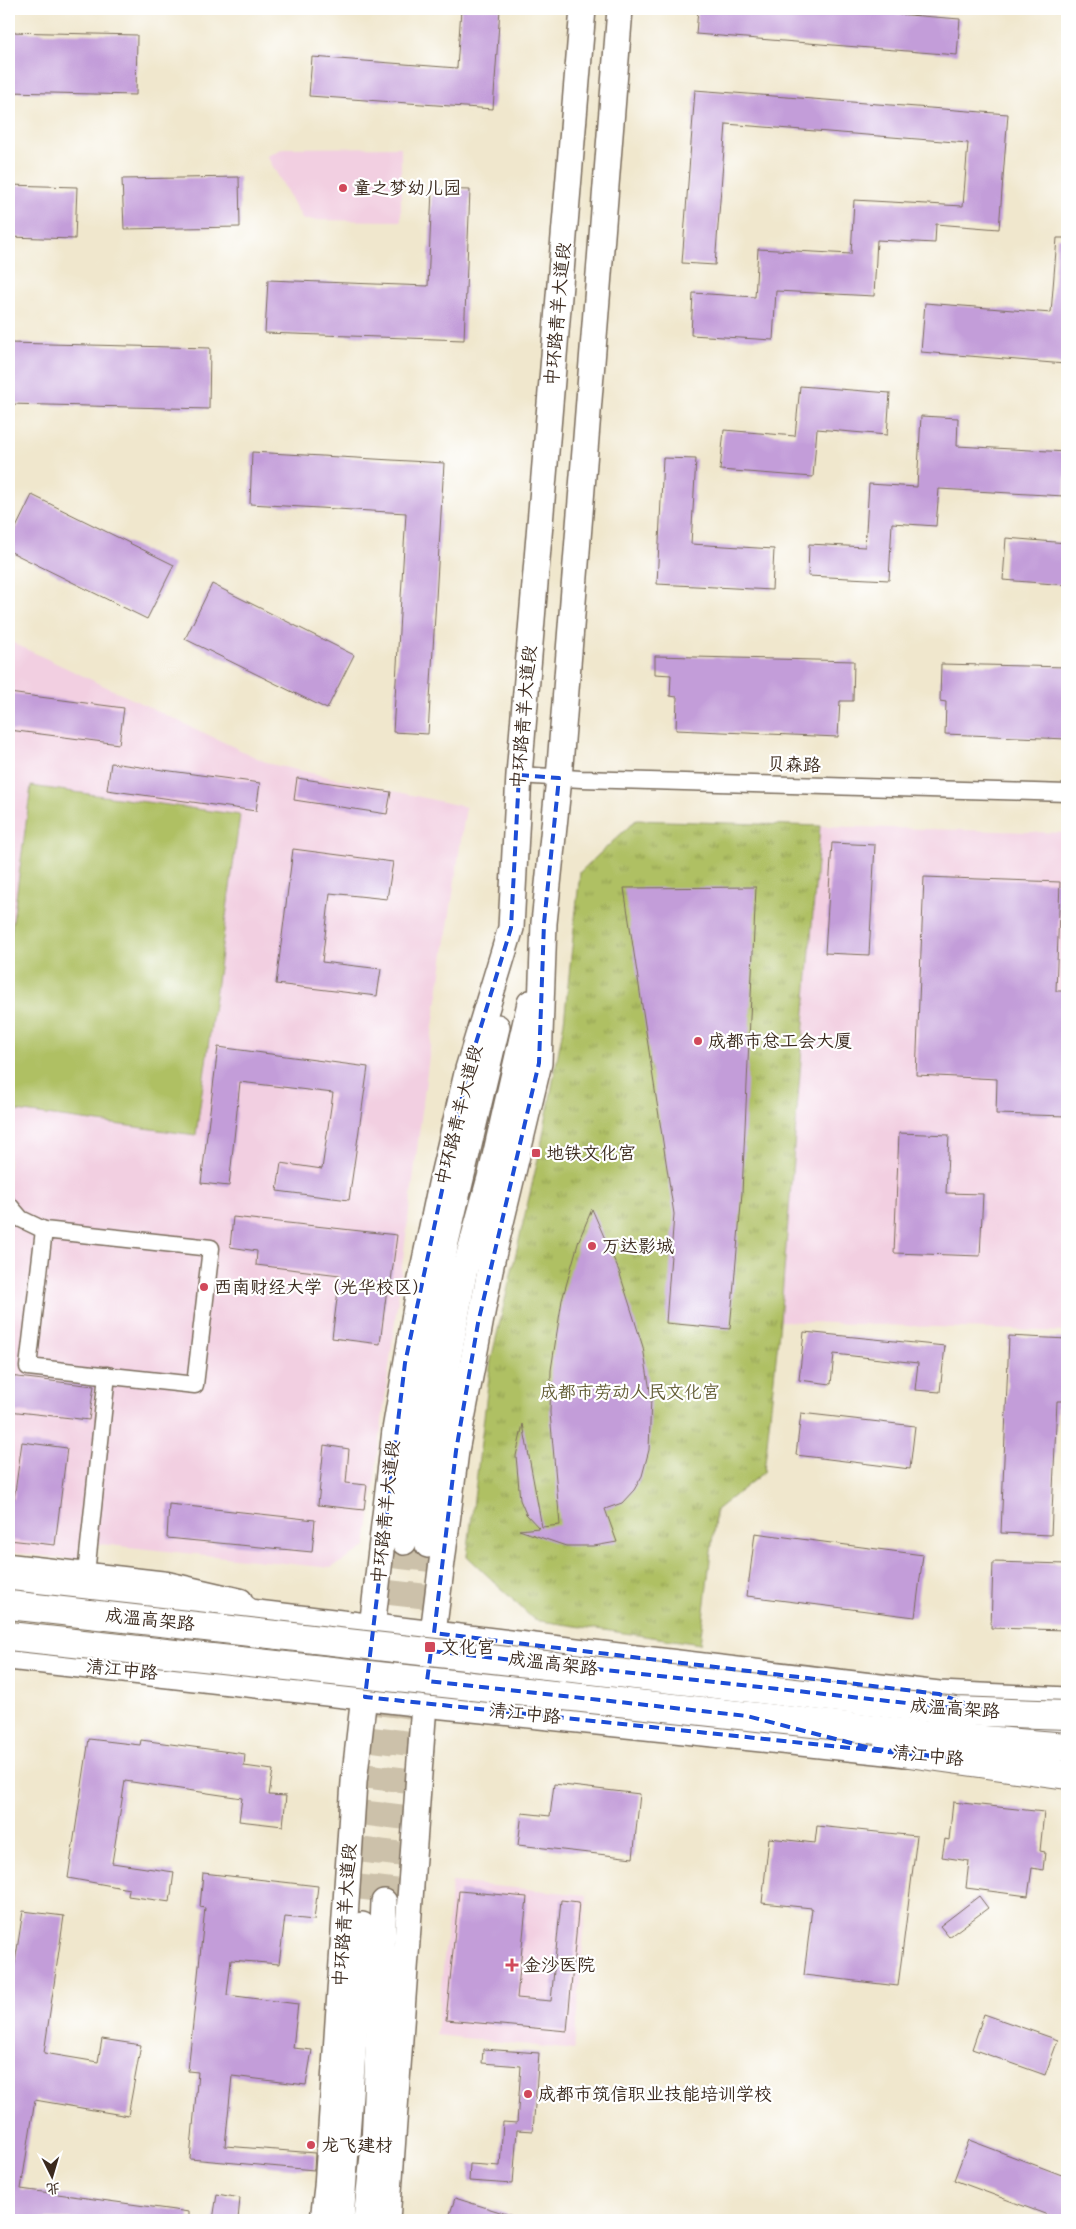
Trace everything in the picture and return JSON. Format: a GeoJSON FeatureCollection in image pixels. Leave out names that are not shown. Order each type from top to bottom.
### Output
{"type":"FeatureCollection","features":[{"type":"Feature","properties":{"kind":"highway"},"geometry":{"type":"LineString","coordinates":[[9,1590],[245,1610]]}},
{"type":"Feature","properties":{"kind":"highway","name":"成温高架路"},"geometry":{"type":"LineString","coordinates":[[9,1605],[956,1711],[1067,1715]]}},
{"type":"Feature","properties":{"kind":"highway","name":"成温高架路"},"geometry":{"type":"LineString","coordinates":[[9,1636],[923,1735],[1067,1747]]}},
{"type":"Feature","properties":{"kind":"highway"},"geometry":{"type":"LineString","coordinates":[[747,1716],[870,1748],[1067,1775]]}},
{"type":"Feature","properties":{"kind":"main road","name":"中环路青羊大道段"},"geometry":{"type":"LineString","coordinates":[[323,2220],[327,2187],[354,1782],[374,1625],[395,1430],[420,1284],[468,1069],[511,928],[519,775],[584,9]]}},
{"type":"Feature","properties":{"kind":"main road","name":"中环路青羊大道段"},"geometry":{"type":"LineString","coordinates":[[387,2220],[424,1704],[456,1451],[478,1323],[539,1063],[544,924],[559,778],[620,9]]}},
{"type":"Feature","properties":{"kind":"main road"},"geometry":{"type":"LineString","coordinates":[[511,928],[496,1031],[446,1242],[424,1361],[416,1543],[462,1282],[491,1174],[540,961],[544,924]]}},
{"type":"Feature","properties":{"kind":"main road"},"geometry":{"type":"LineString","coordinates":[[245,1610],[939,1694],[1067,1700]]}},
{"type":"Feature","properties":{"kind":"main road","name":"清江中路"},"geometry":{"type":"LineString","coordinates":[[9,1657],[424,1704],[1041,1768]]}},
{"type":"Feature","properties":{"kind":"main road"},"geometry":{"type":"LineString","coordinates":[[939,1694],[1067,1741]]}},
{"type":"Feature","properties":{"kind":"main road"},"geometry":{"type":"LineString","coordinates":[[1041,1768],[1067,1770]]}},
{"type":"Feature","properties":{"kind":"main road"},"geometry":{"type":"LineString","coordinates":[[1041,1768],[1067,1775]]}},
{"type":"Feature","properties":{"kind":"main road"},"geometry":{"type":"LineString","coordinates":[[341,2220],[374,1901],[374,2146],[366,2220]]}},
{"type":"Feature","properties":{"kind":"street","name":"贝森路"},"geometry":{"type":"LineString","coordinates":[[519,775],[559,778],[1067,793]]}},
{"type":"Feature","properties":{"kind":"street"},"geometry":{"type":"LineString","coordinates":[[9,1205],[21,1219],[44,1230],[211,1248],[195,1386],[28,1367],[44,1230]]}},
{"type":"Feature","properties":{"kind":"street"},"geometry":{"type":"LineString","coordinates":[[86,1574],[107,1376]]}},
{"type":"Feature","properties":{"kind":"street"},"geometry":{"type":"LineString","coordinates":[[9,1565],[167,1583],[337,1621]]}},
{"type":"Feature","properties":{"kind":"highlighted area"},"geometry":{"type":"Polygon","coordinates":[[[519,775],[559,778],[544,923],[539,1063],[478,1323],[456,1451],[434,1633],[939,1694],[989,1712],[431,1651],[427,1681],[747,1716],[870,1748],[965,1760],[365,1697],[405,1363],[468,1069],[511,928],[519,775]]]}},
{"type":"Feature","properties":{"kind":"shaded area","name":"童之梦幼儿园"},"geometry":{"type":"Polygon","coordinates":[[[401,147],[401,221],[303,220],[267,156],[284,148],[401,147]]]}},
{"type":"Feature","properties":{"kind":"shaded area","name":"西南财经大学（光华校区）"},"geometry":{"type":"Polygon","coordinates":[[[9,641],[270,764],[466,807],[432,1033],[366,1547],[331,1568],[80,1542],[78,1560],[9,1552],[9,641]]]}},
{"type":"Feature","properties":{"kind":"shaded area"},"geometry":{"type":"Polygon","coordinates":[[[820,826],[1067,833],[1067,1332],[780,1321],[820,826]]]}},
{"type":"Feature","properties":{"kind":"shaded area","name":"金沙医院"},"geometry":{"type":"Polygon","coordinates":[[[452,1882],[587,1895],[574,2050],[436,2035],[452,1882]]]}},
{"type":"Feature","properties":{"kind":"green space"},"geometry":{"type":"Polygon","coordinates":[[[31,786],[240,815],[196,1135],[9,1110],[9,950],[31,786]]]}},
{"type":"Feature","properties":{"kind":"green space","name":"成都市劳动人民文化宫"},"geometry":{"type":"Polygon","coordinates":[[[636,820],[820,826],[780,1321],[764,1472],[716,1510],[700,1644],[534,1620],[467,1556],[491,1360],[541,1146],[564,1022],[580,872],[636,820]]]}},
{"type":"Feature","properties":{"kind":"building"},"geometry":{"type":"Polygon","coordinates":[[[461,9],[500,9],[493,109],[309,96],[312,57],[457,68],[461,9]]]}},
{"type":"Feature","properties":{"kind":"building"},"geometry":{"type":"Polygon","coordinates":[[[698,9],[831,9],[960,19],[957,55],[696,34],[698,9]]]}},
{"type":"Feature","properties":{"kind":"building"},"geometry":{"type":"Polygon","coordinates":[[[9,32],[137,35],[136,95],[9,92],[9,32]]]}},
{"type":"Feature","properties":{"kind":"building"},"geometry":{"type":"Polygon","coordinates":[[[695,90],[1008,114],[999,229],[936,224],[935,243],[877,240],[874,296],[776,291],[773,340],[691,335],[693,293],[755,297],[758,249],[851,254],[854,200],[963,206],[968,143],[726,124],[715,265],[682,263],[695,90]]]}},
{"type":"Feature","properties":{"kind":"building"},"geometry":{"type":"Polygon","coordinates":[[[239,177],[240,227],[124,229],[122,179],[239,177]]]}},
{"type":"Feature","properties":{"kind":"building"},"geometry":{"type":"Polygon","coordinates":[[[9,185],[77,187],[75,239],[9,237],[9,185]]]}},
{"type":"Feature","properties":{"kind":"building"},"geometry":{"type":"Polygon","coordinates":[[[432,189],[470,190],[464,340],[265,333],[268,280],[428,286],[432,189]]]}},
{"type":"Feature","properties":{"kind":"building"},"geometry":{"type":"Polygon","coordinates":[[[1057,238],[1067,238],[1065,364],[921,352],[925,303],[1051,313],[1057,238]]]}},
{"type":"Feature","properties":{"kind":"building"},"geometry":{"type":"Polygon","coordinates":[[[9,343],[210,348],[209,409],[9,404],[9,343]]]}},
{"type":"Feature","properties":{"kind":"building"},"geometry":{"type":"Polygon","coordinates":[[[800,386],[890,393],[887,435],[817,429],[813,477],[720,470],[724,430],[795,436],[800,386]]]}},
{"type":"Feature","properties":{"kind":"building"},"geometry":{"type":"Polygon","coordinates":[[[921,416],[958,418],[957,446],[1067,452],[1064,496],[939,489],[936,526],[892,523],[889,580],[808,576],[809,544],[865,547],[869,484],[917,487],[921,416]]]}},
{"type":"Feature","properties":{"kind":"building"},"geometry":{"type":"Polygon","coordinates":[[[252,452],[444,463],[428,734],[393,732],[406,513],[250,504],[252,452]]]}},
{"type":"Feature","properties":{"kind":"building"},"geometry":{"type":"Polygon","coordinates":[[[663,458],[696,459],[691,544],[774,549],[772,590],[657,584],[663,458]]]}},
{"type":"Feature","properties":{"kind":"building"},"geometry":{"type":"Polygon","coordinates":[[[32,495],[174,565],[147,619],[9,551],[9,542],[32,495]]]}},
{"type":"Feature","properties":{"kind":"building"},"geometry":{"type":"Polygon","coordinates":[[[1006,538],[1067,543],[1067,585],[1003,580],[1006,538]]]}},
{"type":"Feature","properties":{"kind":"building"},"geometry":{"type":"Polygon","coordinates":[[[212,584],[354,655],[327,709],[185,639],[212,584]]]}},
{"type":"Feature","properties":{"kind":"building"},"geometry":{"type":"Polygon","coordinates":[[[655,656],[854,661],[853,701],[840,701],[838,737],[676,730],[677,697],[670,696],[671,675],[655,674],[655,656]]]}},
{"type":"Feature","properties":{"kind":"building"},"geometry":{"type":"Polygon","coordinates":[[[941,664],[1067,667],[1067,739],[945,734],[946,702],[940,701],[941,664]]]}},
{"type":"Feature","properties":{"kind":"building"},"geometry":{"type":"Polygon","coordinates":[[[9,693],[124,708],[119,744],[9,730],[9,693]]]}},
{"type":"Feature","properties":{"kind":"building"},"geometry":{"type":"Polygon","coordinates":[[[111,763],[260,783],[256,811],[107,790],[111,763]]]}},
{"type":"Feature","properties":{"kind":"building"},"geometry":{"type":"Polygon","coordinates":[[[297,778],[391,792],[387,814],[294,800],[297,778]]]}},
{"type":"Feature","properties":{"kind":"building"},"geometry":{"type":"Polygon","coordinates":[[[832,843],[875,845],[869,955],[825,953],[832,843]]]}},
{"type":"Feature","properties":{"kind":"building"},"geometry":{"type":"Polygon","coordinates":[[[293,849],[393,862],[387,899],[330,893],[322,962],[381,969],[377,996],[276,984],[293,849]]]}},
{"type":"Feature","properties":{"kind":"building"},"geometry":{"type":"Polygon","coordinates":[[[924,877],[1060,882],[1056,991],[1067,991],[1067,1116],[996,1114],[997,1079],[916,1075],[924,877]]]}},
{"type":"Feature","properties":{"kind":"building","name":"成都市总工会大厦"},"geometry":{"type":"Polygon","coordinates":[[[756,887],[742,1193],[730,1329],[666,1323],[674,1214],[624,888],[756,887]]]}},
{"type":"Feature","properties":{"kind":"building"},"geometry":{"type":"Polygon","coordinates":[[[218,1047],[368,1067],[349,1200],[277,1191],[281,1163],[322,1169],[333,1093],[240,1082],[229,1186],[201,1183],[218,1047]]]}},
{"type":"Feature","properties":{"kind":"building"},"geometry":{"type":"Polygon","coordinates":[[[899,1133],[949,1135],[946,1193],[983,1194],[980,1256],[894,1253],[899,1133]]]}},
{"type":"Feature","properties":{"kind":"building"},"geometry":{"type":"Polygon","coordinates":[[[592,1209],[619,1271],[643,1347],[651,1397],[649,1450],[642,1476],[634,1490],[622,1503],[605,1509],[617,1542],[594,1546],[566,1546],[519,1530],[539,1528],[526,1514],[520,1500],[516,1456],[523,1424],[542,1527],[560,1525],[550,1413],[551,1370],[562,1300],[579,1240],[592,1209]]]}},
{"type":"Feature","properties":{"kind":"building"},"geometry":{"type":"Polygon","coordinates":[[[233,1217],[397,1235],[391,1281],[388,1280],[380,1344],[332,1338],[340,1275],[256,1265],[257,1251],[230,1247],[233,1217]]]}},
{"type":"Feature","properties":{"kind":"building"},"geometry":{"type":"Polygon","coordinates":[[[804,1332],[945,1346],[940,1392],[915,1390],[918,1363],[834,1354],[831,1384],[799,1380],[804,1332]]]}},
{"type":"Feature","properties":{"kind":"building"},"geometry":{"type":"Polygon","coordinates":[[[1009,1336],[1067,1339],[1067,1401],[1057,1401],[1051,1535],[1001,1533],[1009,1336]]]}},
{"type":"Feature","properties":{"kind":"building"},"geometry":{"type":"Polygon","coordinates":[[[9,1376],[94,1386],[89,1420],[9,1411],[9,1376]]]}},
{"type":"Feature","properties":{"kind":"building"},"geometry":{"type":"Polygon","coordinates":[[[801,1413],[915,1426],[910,1469],[796,1455],[801,1413]]]}},
{"type":"Feature","properties":{"kind":"building"},"geometry":{"type":"Polygon","coordinates":[[[22,1442],[67,1448],[55,1545],[9,1540],[9,1498],[14,1499],[22,1442]]]}},
{"type":"Feature","properties":{"kind":"building"},"geometry":{"type":"Polygon","coordinates":[[[324,1445],[349,1449],[346,1483],[367,1485],[364,1510],[318,1505],[324,1445]]]}},
{"type":"Feature","properties":{"kind":"building"},"geometry":{"type":"Polygon","coordinates":[[[169,1504],[315,1520],[312,1552],[167,1538],[169,1504]]]}},
{"type":"Feature","properties":{"kind":"building"},"geometry":{"type":"Polygon","coordinates":[[[755,1533],[923,1555],[915,1617],[747,1596],[755,1533]]]}},
{"type":"Feature","properties":{"kind":"building"},"geometry":{"type":"Polygon","coordinates":[[[993,1562],[1067,1564],[1067,1630],[991,1628],[993,1562]]]}},
{"type":"Feature","properties":{"kind":"building"},"geometry":{"type":"Polygon","coordinates":[[[89,1739],[140,1745],[141,1740],[245,1754],[244,1766],[273,1770],[269,1795],[286,1796],[283,1826],[239,1821],[242,1798],[125,1781],[112,1863],[174,1872],[170,1902],[128,1896],[129,1889],[68,1878],[89,1739]]]}},
{"type":"Feature","properties":{"kind":"building"},"geometry":{"type":"Polygon","coordinates":[[[554,1784],[640,1794],[633,1858],[518,1845],[522,1813],[550,1816],[554,1784]]]}},
{"type":"Feature","properties":{"kind":"building"},"geometry":{"type":"Polygon","coordinates":[[[953,1802],[1044,1812],[1040,1851],[1045,1852],[1043,1870],[1032,1868],[1028,1896],[966,1888],[969,1861],[942,1857],[945,1839],[949,1840],[953,1802]]]}},
{"type":"Feature","properties":{"kind":"building"},"geometry":{"type":"Polygon","coordinates":[[[817,1826],[917,1836],[898,1986],[804,1975],[812,1908],[762,1903],[769,1838],[815,1843],[817,1826]]]}},
{"type":"Feature","properties":{"kind":"building"},"geometry":{"type":"Polygon","coordinates":[[[203,1873],[318,1886],[314,1920],[285,1917],[279,1964],[231,1960],[227,1995],[298,2004],[293,2048],[312,2050],[306,2085],[232,2076],[225,2146],[315,2153],[314,2170],[190,2159],[198,2072],[188,2071],[205,1908],[200,1907],[203,1873]]]}},
{"type":"Feature","properties":{"kind":"building"},"geometry":{"type":"Polygon","coordinates":[[[459,1891],[527,1897],[517,1998],[551,2001],[561,1900],[579,1902],[567,2031],[446,2020],[459,1891]]]}},
{"type":"Feature","properties":{"kind":"building"},"geometry":{"type":"Polygon","coordinates":[[[979,1896],[988,1908],[949,1937],[940,1926],[979,1896]]]}},
{"type":"Feature","properties":{"kind":"building"},"geometry":{"type":"Polygon","coordinates":[[[23,1911],[64,1916],[44,2053],[98,2062],[102,2039],[141,2045],[128,2116],[35,2100],[21,2189],[189,2212],[189,2220],[9,2219],[9,2001],[23,1911]]]}},
{"type":"Feature","properties":{"kind":"building"},"geometry":{"type":"Polygon","coordinates":[[[984,2014],[1058,2040],[1045,2075],[972,2049],[984,2014]]]}},
{"type":"Feature","properties":{"kind":"building","name":"成都市筑信职业技能培训学校"},"geometry":{"type":"Polygon","coordinates":[[[483,2049],[539,2053],[533,2131],[517,2130],[513,2184],[469,2181],[470,2164],[500,2166],[503,2122],[517,2123],[521,2066],[482,2063],[483,2049]]]}},
{"type":"Feature","properties":{"kind":"building"},"geometry":{"type":"Polygon","coordinates":[[[969,2140],[1067,2177],[1067,2220],[1061,2220],[954,2180],[969,2140]]]}},
{"type":"Feature","properties":{"kind":"building"},"geometry":{"type":"Polygon","coordinates":[[[217,2194],[240,2198],[238,2220],[213,2220],[217,2194]]]}},
{"type":"Feature","properties":{"kind":"building"},"geometry":{"type":"Polygon","coordinates":[[[455,2198],[516,2217],[515,2220],[448,2220],[455,2198]]]}},
{"type":"Feature","properties":{"kind":"tunnel"},"geometry":{"type":"LineString","coordinates":[[363,1900],[404,1542]]}},
{"type":"Feature","properties":{"kind":"tunnel"},"geometry":{"type":"LineString","coordinates":[[384,1902],[428,1545]]}},
{"type":"Feature","properties":{"kind":"place","name":"童之梦幼儿园"},"geometry":{"type":"Point","coordinates":[343,188]}},
{"type":"Feature","properties":{"kind":"place","name":"成都市总工会大厦"},"geometry":{"type":"Point","coordinates":[698,1041]}},
{"type":"Feature","properties":{"kind":"place","name":"地铁文化宫"},"geometry":{"type":"Point","coordinates":[536,1153]}},
{"type":"Feature","properties":{"kind":"place","name":"万达影城"},"geometry":{"type":"Point","coordinates":[592,1246]}},
{"type":"Feature","properties":{"kind":"place","name":"西南财经大学（光华校区）"},"geometry":{"type":"Point","coordinates":[204,1287]}},
{"type":"Feature","properties":{"kind":"place","name":"文化宫"},"geometry":{"type":"Point","coordinates":[430,1647]}},
{"type":"Feature","properties":{"kind":"place","name":"金沙医院"},"geometry":{"type":"Point","coordinates":[512,1965]}},
{"type":"Feature","properties":{"kind":"place","name":"成都市筑信职业技能培训学校"},"geometry":{"type":"Point","coordinates":[528,2094]}},
{"type":"Feature","properties":{"kind":"place","name":"龙飞建材"},"geometry":{"type":"Point","coordinates":[311,2145]}}]}
